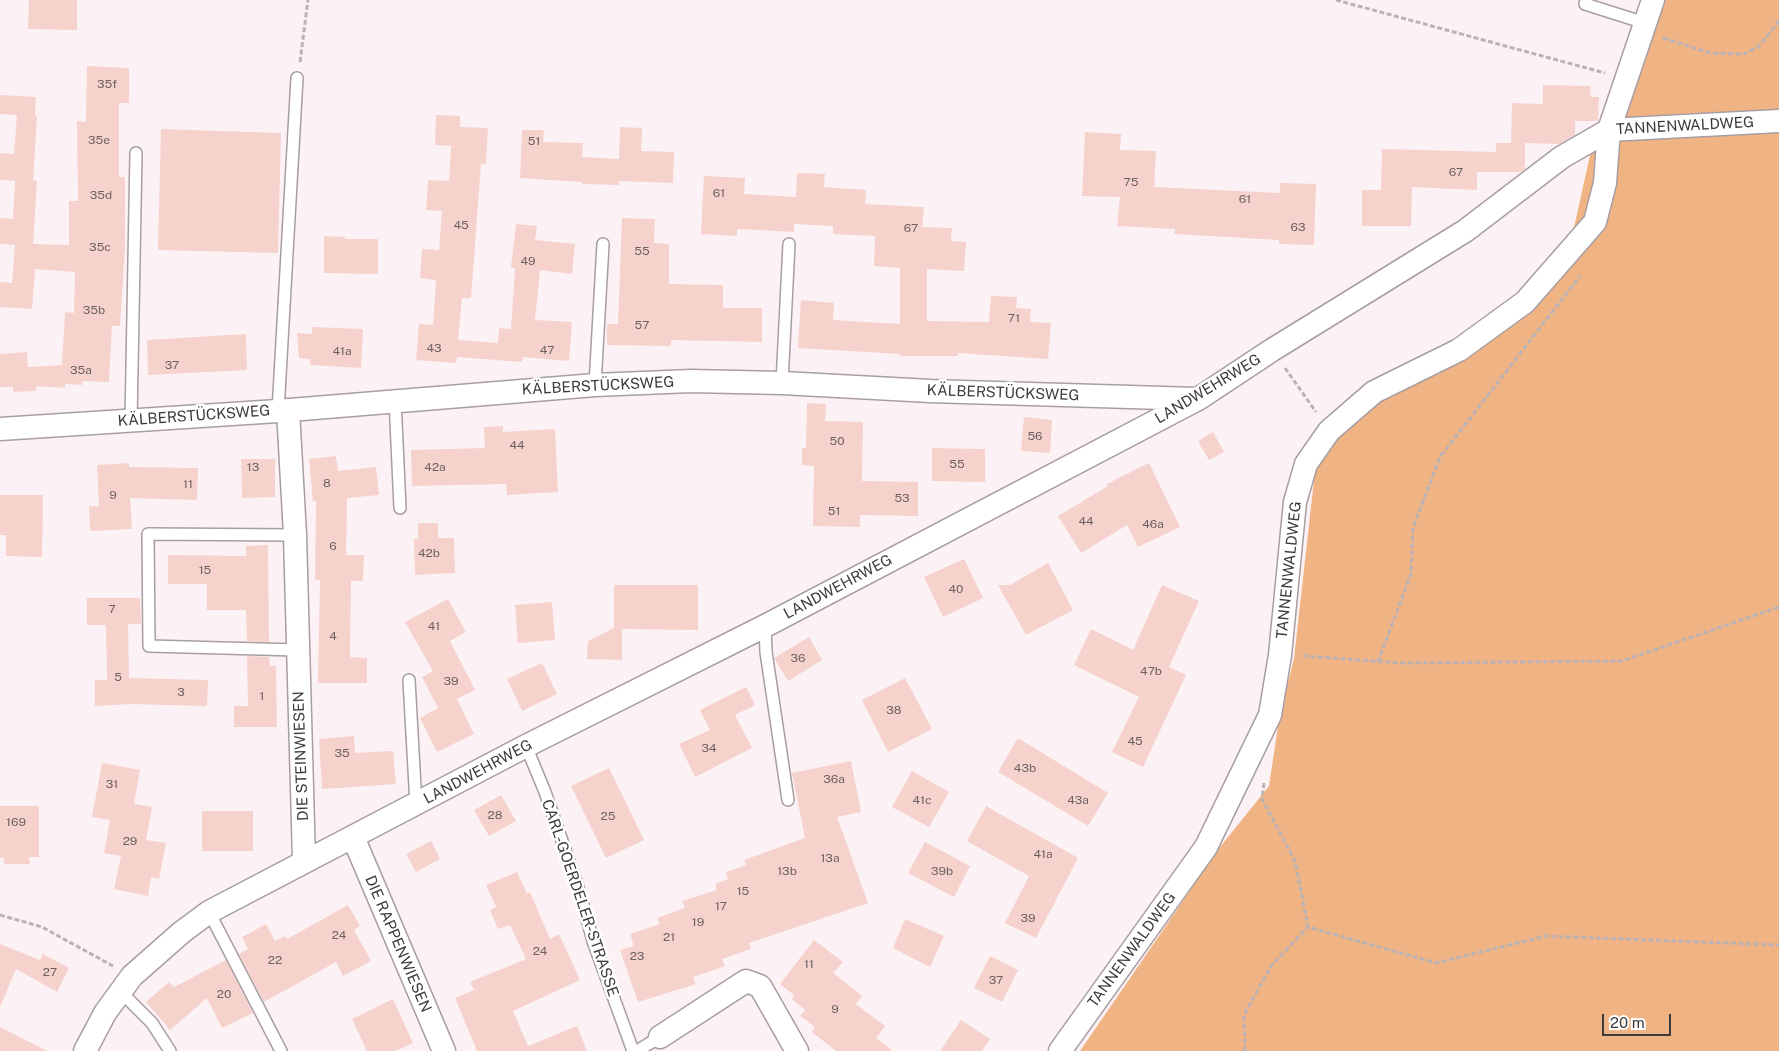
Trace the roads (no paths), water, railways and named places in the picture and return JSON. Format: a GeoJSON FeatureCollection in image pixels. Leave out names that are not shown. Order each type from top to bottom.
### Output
{"type":"FeatureCollection","features":[{"type":"Feature","properties":{"kind":"street"},"geometry":{"type":"LineString","coordinates":[[1608,130],[1653,0]]}},
{"type":"Feature","properties":{"kind":"street","name":"TANNENWALDWEG"},"geometry":{"type":"LineString","coordinates":[[1060,1051],[1206,847],[1270,715],[1280,654],[1295,502],[1306,464],[1329,431],[1374,392],[1459,350],[1525,302],[1595,222],[1605,183],[1608,130],[1779,121]]}},
{"type":"Feature","properties":{"kind":"street","name":"LANDWEHRWEG"},"geometry":{"type":"LineString","coordinates":[[85,1051],[105,1014],[126,984],[182,932],[209,912],[526,746],[764,626],[1198,399],[1272,350],[1465,231],[1562,157],[1608,130]]}},
{"type":"Feature","properties":{"kind":"street","name":"KÄLBERSTÜCKSWEG"},"geometry":{"type":"LineString","coordinates":[[0,429],[283,410],[596,385],[691,381],[782,383],[930,391],[1198,399]]}},
{"type":"Feature","properties":{"kind":"street","name":"DIE STEINWIESEN"},"geometry":{"type":"LineString","coordinates":[[283,410],[295,535],[304,861]]}},
{"type":"Feature","properties":{"kind":"street","name":"DIE RAPPENWIESEN"},"geometry":{"type":"LineString","coordinates":[[353,837],[444,1051]]}},
{"type":"Feature","properties":{"kind":"street"},"geometry":{"type":"LineString","coordinates":[[660,1037],[746,981],[760,986],[797,1051]]}},
{"type":"Feature","properties":{"kind":"lane"},"geometry":{"type":"LineString","coordinates":[[1586,0],[1585,4],[1644,27]]}},
{"type":"Feature","properties":{"kind":"lane"},"geometry":{"type":"LineString","coordinates":[[283,410],[298,78]]}},
{"type":"Feature","properties":{"kind":"lane"},"geometry":{"type":"LineString","coordinates":[[132,421],[136,153]]}},
{"type":"Feature","properties":{"kind":"lane"},"geometry":{"type":"LineString","coordinates":[[596,385],[603,244]]}},
{"type":"Feature","properties":{"kind":"lane"},"geometry":{"type":"LineString","coordinates":[[782,383],[789,244]]}},
{"type":"Feature","properties":{"kind":"lane"},"geometry":{"type":"LineString","coordinates":[[395,400],[400,508]]}},
{"type":"Feature","properties":{"kind":"lane"},"geometry":{"type":"LineString","coordinates":[[295,535],[148,534],[149,646],[297,650]]}},
{"type":"Feature","properties":{"kind":"lane"},"geometry":{"type":"LineString","coordinates":[[764,626],[766,652],[788,800]]}},
{"type":"Feature","properties":{"kind":"lane"},"geometry":{"type":"LineString","coordinates":[[409,680],[416,805]]}},
{"type":"Feature","properties":{"kind":"lane","name":"CARL-GOERDELER-STRASSE"},"geometry":{"type":"LineString","coordinates":[[526,746],[545,792],[578,887],[593,941],[633,1051]]}},
{"type":"Feature","properties":{"kind":"lane"},"geometry":{"type":"LineString","coordinates":[[209,912],[281,1051]]}},
{"type":"Feature","properties":{"kind":"lane"},"geometry":{"type":"LineString","coordinates":[[126,984],[170,1051]]}},
{"type":"Feature","properties":{"kind":"lane"},"geometry":{"type":"LineString","coordinates":[[638,1051],[660,1037]]}}]}
